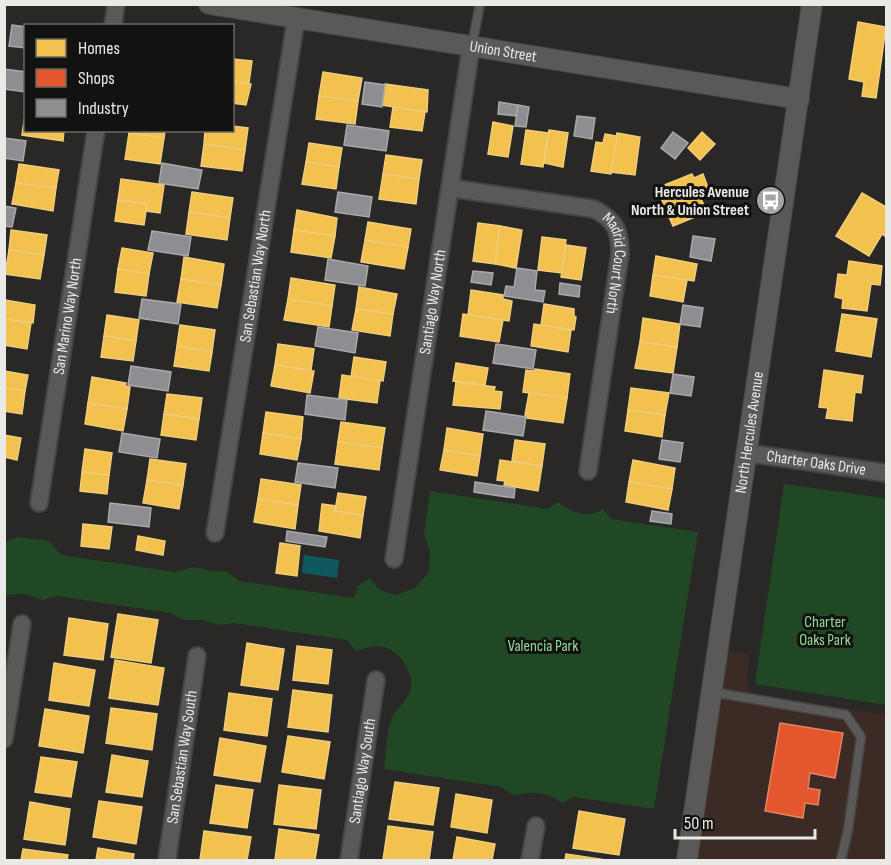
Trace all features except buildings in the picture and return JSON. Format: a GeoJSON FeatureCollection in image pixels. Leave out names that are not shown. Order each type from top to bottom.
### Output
{"type":"FeatureCollection","features":[{"type":"Feature","properties":{"kind":"street"},"geometry":{"type":"LineString","coordinates":[[113,24],[116,4]]}},
{"type":"Feature","properties":{"kind":"street","name":"Union Street"},"geometry":{"type":"LineString","coordinates":[[209,4],[799,99]]}},
{"type":"Feature","properties":{"kind":"street","name":"North Hercules Avenue"},"geometry":{"type":"LineString","coordinates":[[687,861],[812,4]]}},
{"type":"Feature","properties":{"kind":"street","name":"San Sebastian Way North"},"geometry":{"type":"LineString","coordinates":[[215,533],[296,19]]}},
{"type":"Feature","properties":{"kind":"street","name":"Santiago Way North"},"geometry":{"type":"LineString","coordinates":[[394,559],[471,47]]}},
{"type":"Feature","properties":{"kind":"street","name":"San Marino Way North"},"geometry":{"type":"LineString","coordinates":[[39,503],[96,132]]}},
{"type":"Feature","properties":{"kind":"street","name":"Madrid Court North"},"geometry":{"type":"LineString","coordinates":[[450,188],[594,209],[607,216],[616,228],[620,241],[620,254],[588,471]]}},
{"type":"Feature","properties":{"kind":"street","name":"Charter Oaks Drive"},"geometry":{"type":"LineString","coordinates":[[747,453],[886,473]]}},
{"type":"Feature","properties":{"kind":"street"},"geometry":{"type":"LineString","coordinates":[[4,739],[22,624]]}},
{"type":"Feature","properties":{"kind":"street","name":"San Sebastian Way South"},"geometry":{"type":"LineString","coordinates":[[167,861],[197,656]]}},
{"type":"Feature","properties":{"kind":"street","name":"Santiago Way South"},"geometry":{"type":"LineString","coordinates":[[349,861],[376,680]]}},
{"type":"Feature","properties":{"kind":"street"},"geometry":{"type":"LineString","coordinates":[[530,861],[536,826]]}},
{"type":"Feature","properties":{"kind":"lane"},"geometry":{"type":"LineString","coordinates":[[471,47],[480,4]]}},
{"type":"Feature","properties":{"kind":"lane"},"geometry":{"type":"LineString","coordinates":[[712,692],[846,715],[861,737],[848,830],[841,861]]}},
{"type":"Feature","properties":{"kind":"shaded area"},"geometry":{"type":"Polygon","coordinates":[[[728,651],[750,655],[746,682],[753,693],[886,715],[886,860],[698,860],[728,651]]]}},
{"type":"Feature","properties":{"kind":"green space","name":"Charter Oaks Park"},"geometry":{"type":"Polygon","coordinates":[[[784,484],[886,500],[886,705],[755,684],[784,484]]]}},
{"type":"Feature","properties":{"kind":"green space","name":"Valencia Park"},"geometry":{"type":"Polygon","coordinates":[[[430,491],[547,509],[558,502],[580,513],[591,514],[603,509],[611,519],[698,532],[654,809],[573,797],[563,803],[551,796],[539,793],[514,796],[501,787],[384,769],[390,722],[408,695],[411,684],[408,671],[401,659],[384,647],[356,651],[347,640],[234,623],[220,625],[203,620],[184,620],[170,613],[57,596],[42,600],[25,594],[5,595],[5,543],[17,537],[49,541],[61,555],[175,572],[193,567],[228,572],[239,581],[354,598],[358,586],[370,578],[379,590],[396,595],[415,588],[429,572],[430,553],[424,534],[430,491]]]}},
{"type":"Feature","properties":{"kind":"water"},"geometry":{"type":"Polygon","coordinates":[[[304,555],[339,560],[337,578],[302,573],[304,555]]]}},
{"type":"Feature","properties":{"kind":"place","name":"Hercules Avenue North & Union Street"},"geometry":{"type":"Point","coordinates":[770,201]}}]}
